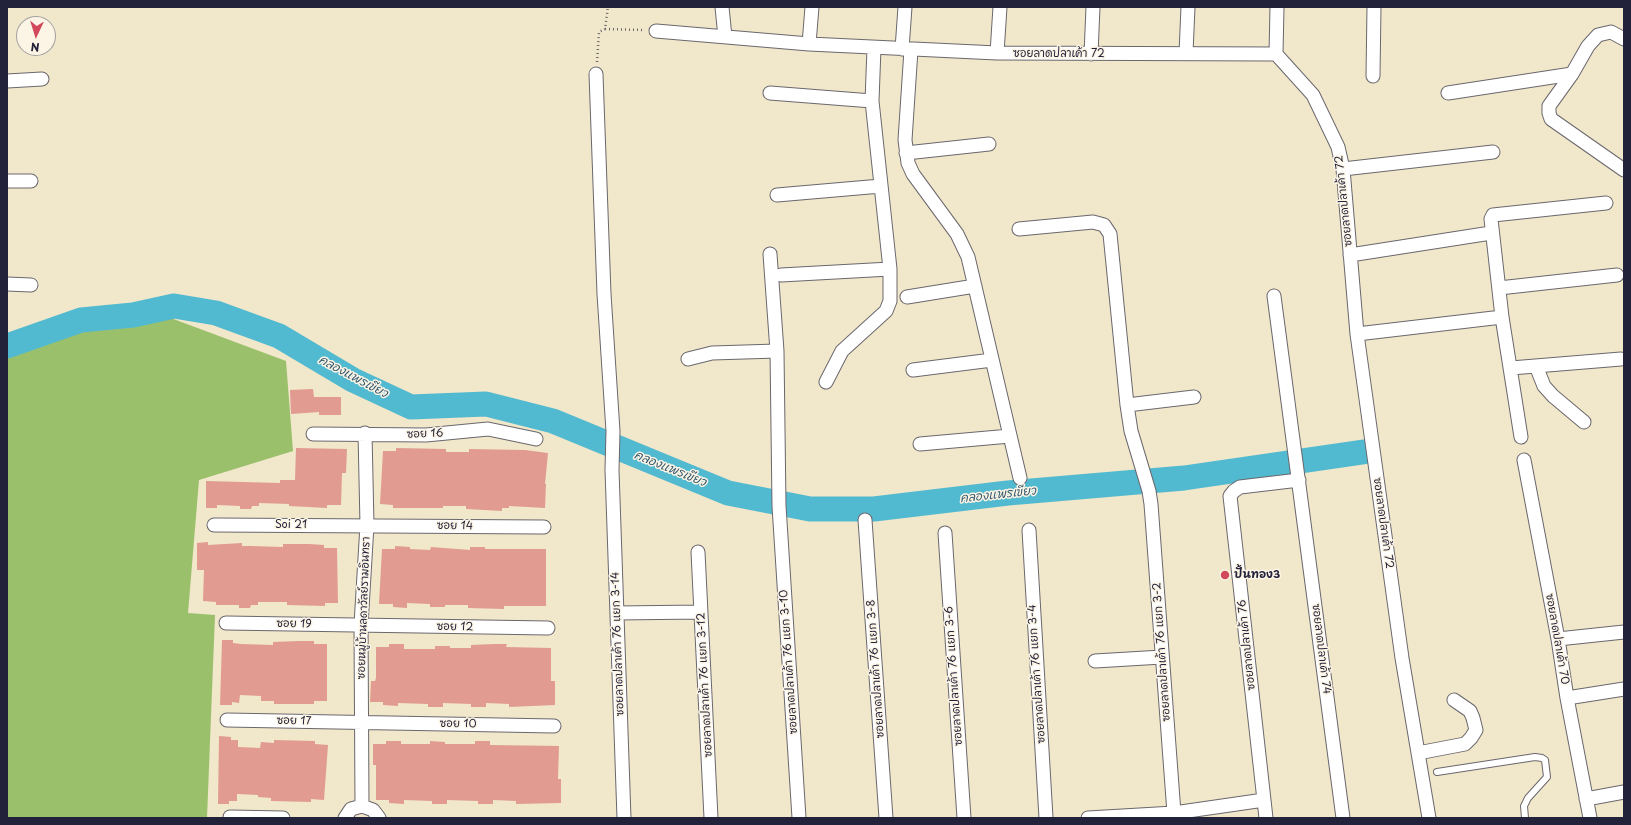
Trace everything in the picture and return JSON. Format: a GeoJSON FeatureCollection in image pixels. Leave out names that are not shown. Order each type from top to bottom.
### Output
{"type":"FeatureCollection","features":[{"type":"Feature","properties":{"kind":"street"},"geometry":{"type":"LineString","coordinates":[[722,7],[725,38]]}},
{"type":"Feature","properties":{"kind":"street"},"geometry":{"type":"LineString","coordinates":[[809,44],[812,7]]}},
{"type":"Feature","properties":{"kind":"street"},"geometry":{"type":"LineString","coordinates":[[905,7],[907,49],[905,140],[908,163],[913,174],[957,234],[963,245],[975,286],[1020,478]]}},
{"type":"Feature","properties":{"kind":"street"},"geometry":{"type":"LineString","coordinates":[[997,54],[1000,7]]}},
{"type":"Feature","properties":{"kind":"street"},"geometry":{"type":"LineString","coordinates":[[1091,54],[1093,7]]}},
{"type":"Feature","properties":{"kind":"street"},"geometry":{"type":"LineString","coordinates":[[1186,53],[1188,7]]}},
{"type":"Feature","properties":{"kind":"street"},"geometry":{"type":"LineString","coordinates":[[1276,54],[1277,7]]}},
{"type":"Feature","properties":{"kind":"street"},"geometry":{"type":"LineString","coordinates":[[1373,76],[1374,7]]}},
{"type":"Feature","properties":{"kind":"street","name":"ซอยลาดปลาเค้า 72"},"geometry":{"type":"LineString","coordinates":[[656,31],[809,44],[997,54],[1276,54],[1313,95],[1338,147],[1343,169],[1357,334],[1401,650],[1429,818]]}},
{"type":"Feature","properties":{"kind":"street"},"geometry":{"type":"LineString","coordinates":[[1623,38],[1611,32],[1598,35],[1588,46],[1572,74],[1549,106],[1551,119],[1624,170]]}},
{"type":"Feature","properties":{"kind":"street"},"geometry":{"type":"LineString","coordinates":[[826,382],[842,351],[886,311],[890,301],[890,269],[872,101],[874,48]]}},
{"type":"Feature","properties":{"kind":"street","name":"ซอยลาดปลาเค้า 76 แยก 3-14"},"geometry":{"type":"LineString","coordinates":[[596,74],[604,286],[613,431],[612,470],[624,818]]}},
{"type":"Feature","properties":{"kind":"street"},"geometry":{"type":"LineString","coordinates":[[1448,93],[1572,74]]}},
{"type":"Feature","properties":{"kind":"street"},"geometry":{"type":"LineString","coordinates":[[7,80],[42,79]]}},
{"type":"Feature","properties":{"kind":"street"},"geometry":{"type":"LineString","coordinates":[[770,93],[872,101]]}},
{"type":"Feature","properties":{"kind":"street"},"geometry":{"type":"LineString","coordinates":[[906,153],[989,144]]}},
{"type":"Feature","properties":{"kind":"street"},"geometry":{"type":"LineString","coordinates":[[1343,169],[1493,152]]}},
{"type":"Feature","properties":{"kind":"street"},"geometry":{"type":"LineString","coordinates":[[7,181],[31,180]]}},
{"type":"Feature","properties":{"kind":"street"},"geometry":{"type":"LineString","coordinates":[[777,195],[881,186]]}},
{"type":"Feature","properties":{"kind":"street"},"geometry":{"type":"LineString","coordinates":[[1521,437],[1502,317],[1490,222],[1493,215],[1606,203]]}},
{"type":"Feature","properties":{"kind":"street","name":"ซอยลาดปลาเค้า 76 แยก 3-2"},"geometry":{"type":"LineString","coordinates":[[1019,229],[1093,222],[1104,225],[1110,234],[1127,405],[1131,431],[1149,491],[1174,813]]}},
{"type":"Feature","properties":{"kind":"street"},"geometry":{"type":"LineString","coordinates":[[1350,255],[1491,233]]}},
{"type":"Feature","properties":{"kind":"street","name":"ซอยลาดปลาเค้า 76 แยก 3-10"},"geometry":{"type":"LineString","coordinates":[[770,254],[777,351],[779,506],[799,818]]}},
{"type":"Feature","properties":{"kind":"street"},"geometry":{"type":"LineString","coordinates":[[781,275],[890,269]]}},
{"type":"Feature","properties":{"kind":"street"},"geometry":{"type":"LineString","coordinates":[[1499,288],[1617,274]]}},
{"type":"Feature","properties":{"kind":"street"},"geometry":{"type":"LineString","coordinates":[[7,284],[32,285]]}},
{"type":"Feature","properties":{"kind":"street"},"geometry":{"type":"LineString","coordinates":[[907,297],[975,286]]}},
{"type":"Feature","properties":{"kind":"street","name":"ซอยลาดปลาเค้า 74"},"geometry":{"type":"LineString","coordinates":[[1274,296],[1343,818]]}},
{"type":"Feature","properties":{"kind":"street"},"geometry":{"type":"LineString","coordinates":[[1357,334],[1502,317]]}},
{"type":"Feature","properties":{"kind":"street"},"geometry":{"type":"LineString","coordinates":[[688,359],[712,353],[777,351]]}},
{"type":"Feature","properties":{"kind":"street"},"geometry":{"type":"LineString","coordinates":[[1511,368],[1621,359]]}},
{"type":"Feature","properties":{"kind":"street"},"geometry":{"type":"LineString","coordinates":[[913,370],[992,360]]}},
{"type":"Feature","properties":{"kind":"street"},"geometry":{"type":"LineString","coordinates":[[1536,366],[1544,386],[1553,396],[1584,422]]}},
{"type":"Feature","properties":{"kind":"street"},"geometry":{"type":"LineString","coordinates":[[1127,405],[1194,398]]}},
{"type":"Feature","properties":{"kind":"street","name":"ซอย 16"},"geometry":{"type":"LineString","coordinates":[[313,434],[426,435],[488,429],[536,439]]}},
{"type":"Feature","properties":{"kind":"street","name":"ซอยหมู่บ้านลดาวัลย์รามอินทรา"},"geometry":{"type":"LineString","coordinates":[[362,806],[361,625],[367,525],[365,434]]}},
{"type":"Feature","properties":{"kind":"street"},"geometry":{"type":"LineString","coordinates":[[920,444],[1010,436]]}},
{"type":"Feature","properties":{"kind":"street","name":"ซอยลาดปลาเค้า 70"},"geometry":{"type":"LineString","coordinates":[[1524,460],[1590,818]]}},
{"type":"Feature","properties":{"kind":"street","name":"ซอยลาดปลาเค้า 76"},"geometry":{"type":"LineString","coordinates":[[1266,818],[1230,496],[1234,490],[1240,488],[1299,480]]}},
{"type":"Feature","properties":{"kind":"street","name":"ซอยลาดปลาเค้า 76 แยก 3-8"},"geometry":{"type":"LineString","coordinates":[[865,520],[886,818]]}},
{"type":"Feature","properties":{"kind":"street","name":"Soi 21"},"geometry":{"type":"LineString","coordinates":[[214,525],[367,525]]}},
{"type":"Feature","properties":{"kind":"street","name":"ซอย 14"},"geometry":{"type":"LineString","coordinates":[[367,525],[544,527]]}},
{"type":"Feature","properties":{"kind":"street","name":"ซอยลาดปลาเค้า 76 แยก 3-4"},"geometry":{"type":"LineString","coordinates":[[1029,530],[1046,818]]}},
{"type":"Feature","properties":{"kind":"street","name":"ซอยลาดปลาเค้า 76 แยก 3-6"},"geometry":{"type":"LineString","coordinates":[[945,533],[964,818]]}},
{"type":"Feature","properties":{"kind":"street","name":"ซอยลาดปลาเค้า 76 แยก 3-12"},"geometry":{"type":"LineString","coordinates":[[698,552],[711,818]]}},
{"type":"Feature","properties":{"kind":"street"},"geometry":{"type":"LineString","coordinates":[[617,613],[701,612]]}},
{"type":"Feature","properties":{"kind":"street","name":"ซอย 19"},"geometry":{"type":"LineString","coordinates":[[226,623],[361,625]]}},
{"type":"Feature","properties":{"kind":"street","name":"ซอย 12"},"geometry":{"type":"LineString","coordinates":[[361,625],[548,628]]}},
{"type":"Feature","properties":{"kind":"street"},"geometry":{"type":"LineString","coordinates":[[1558,639],[1624,632]]}},
{"type":"Feature","properties":{"kind":"street"},"geometry":{"type":"LineString","coordinates":[[1095,661],[1162,657]]}},
{"type":"Feature","properties":{"kind":"street"},"geometry":{"type":"LineString","coordinates":[[1567,698],[1624,689]]}},
{"type":"Feature","properties":{"kind":"street"},"geometry":{"type":"LineString","coordinates":[[1418,753],[1465,744],[1471,738],[1476,730],[1470,711],[1454,700]]}},
{"type":"Feature","properties":{"kind":"street","name":"ซอย 17"},"geometry":{"type":"LineString","coordinates":[[227,720],[362,723]]}},
{"type":"Feature","properties":{"kind":"street","name":"ซอย 10"},"geometry":{"type":"LineString","coordinates":[[362,723],[554,726]]}},
{"type":"Feature","properties":{"kind":"street"},"geometry":{"type":"LineString","coordinates":[[1586,799],[1624,792]]}},
{"type":"Feature","properties":{"kind":"street"},"geometry":{"type":"LineString","coordinates":[[1088,818],[1174,813],[1206,813],[1264,800]]}},
{"type":"Feature","properties":{"kind":"street"},"geometry":{"type":"LineString","coordinates":[[346,818],[351,809],[362,806],[373,810],[379,818]]}},
{"type":"Feature","properties":{"kind":"street"},"geometry":{"type":"LineString","coordinates":[[230,817],[283,818]]}},
{"type":"Feature","properties":{"kind":"lane"},"geometry":{"type":"LineString","coordinates":[[1437,772],[1535,757],[1542,758],[1545,760],[1548,777],[1528,798],[1524,806],[1525,818]]}},
{"type":"Feature","properties":{"kind":"path"},"geometry":{"type":"LineString","coordinates":[[605,29],[608,7]]}},
{"type":"Feature","properties":{"kind":"path"},"geometry":{"type":"LineString","coordinates":[[596,74],[599,32],[605,29],[656,31]]}},
{"type":"Feature","properties":{"kind":"green space"},"geometry":{"type":"Polygon","coordinates":[[[168,317],[286,361],[293,451],[199,480],[188,613],[215,615],[207,818],[7,818],[7,355],[74,333],[168,317]]]}},
{"type":"Feature","properties":{"kind":"building"},"geometry":{"type":"Polygon","coordinates":[[[313,389],[314,397],[341,397],[341,415],[319,415],[319,412],[291,414],[290,390],[313,389]]]}},
{"type":"Feature","properties":{"kind":"building"},"geometry":{"type":"Polygon","coordinates":[[[296,448],[347,449],[346,473],[342,473],[341,505],[327,505],[327,508],[289,506],[289,504],[259,503],[259,506],[252,506],[251,509],[240,509],[240,506],[217,505],[217,508],[206,508],[206,481],[280,483],[280,480],[295,480],[296,448]]]}},
{"type":"Feature","properties":{"kind":"building"},"geometry":{"type":"Polygon","coordinates":[[[396,448],[446,449],[446,452],[469,452],[469,449],[525,450],[548,453],[545,484],[545,508],[509,506],[509,508],[502,508],[502,511],[466,509],[466,506],[443,506],[443,508],[393,508],[393,505],[380,504],[383,451],[396,451],[396,448]]]}},
{"type":"Feature","properties":{"kind":"building"},"geometry":{"type":"Polygon","coordinates":[[[208,542],[208,545],[242,543],[242,546],[283,547],[283,544],[309,544],[324,545],[324,548],[337,548],[338,603],[325,603],[325,606],[287,605],[287,602],[258,602],[258,605],[251,605],[250,608],[239,608],[239,605],[216,605],[216,602],[203,601],[204,570],[197,570],[197,543],[208,542]]]}},
{"type":"Feature","properties":{"kind":"building"},"geometry":{"type":"Polygon","coordinates":[[[395,546],[410,547],[410,549],[430,550],[431,547],[470,550],[470,547],[485,547],[485,549],[546,549],[546,606],[504,606],[504,609],[468,608],[468,605],[445,605],[445,607],[430,607],[430,604],[407,603],[407,608],[393,607],[393,604],[379,604],[382,549],[395,549],[395,546]]]}},
{"type":"Feature","properties":{"kind":"building"},"geometry":{"type":"Polygon","coordinates":[[[222,640],[233,640],[233,643],[241,644],[273,645],[273,642],[314,641],[314,644],[327,644],[327,701],[314,701],[314,704],[274,704],[274,701],[261,701],[261,696],[240,695],[239,703],[232,702],[232,705],[220,705],[222,640]]]}},
{"type":"Feature","properties":{"kind":"building"},"geometry":{"type":"Polygon","coordinates":[[[389,644],[404,644],[404,649],[435,649],[435,646],[471,648],[471,645],[495,644],[507,644],[506,647],[551,648],[551,681],[555,681],[555,705],[509,707],[509,704],[486,703],[486,707],[471,707],[471,704],[443,703],[443,707],[428,707],[428,704],[398,703],[398,706],[383,705],[383,702],[370,702],[371,681],[375,681],[376,678],[376,647],[389,647],[389,644]]]}},
{"type":"Feature","properties":{"kind":"building"},"geometry":{"type":"Polygon","coordinates":[[[219,736],[231,737],[231,740],[238,740],[238,747],[260,748],[261,742],[274,743],[274,740],[315,741],[315,744],[328,745],[324,800],[311,799],[311,802],[271,801],[271,798],[258,797],[258,795],[237,794],[237,801],[229,801],[229,804],[218,804],[219,736]]]}},
{"type":"Feature","properties":{"kind":"building"},"geometry":{"type":"Polygon","coordinates":[[[386,741],[401,741],[401,744],[430,744],[430,741],[445,742],[445,744],[475,744],[475,741],[490,741],[490,745],[559,746],[558,779],[561,779],[561,803],[516,804],[516,801],[493,800],[493,804],[478,804],[478,801],[447,800],[447,804],[432,804],[432,801],[404,800],[404,804],[389,803],[389,800],[376,800],[376,765],[373,765],[373,744],[386,744],[386,741]]]}},
{"type":"Feature","properties":{"kind":"waterway","name":"คลองแพรเขียว"},"geometry":{"type":"LineString","coordinates":[[7,346],[81,320],[133,315],[174,306],[216,313],[279,336],[353,380],[411,407],[486,404],[553,421],[728,493],[810,509],[874,509],[1008,493],[1184,478],[1363,452]]}},
{"type":"Feature","properties":{"kind":"place","name":"ปั้นทอง3"},"geometry":{"type":"Point","coordinates":[1225,575]}}]}
